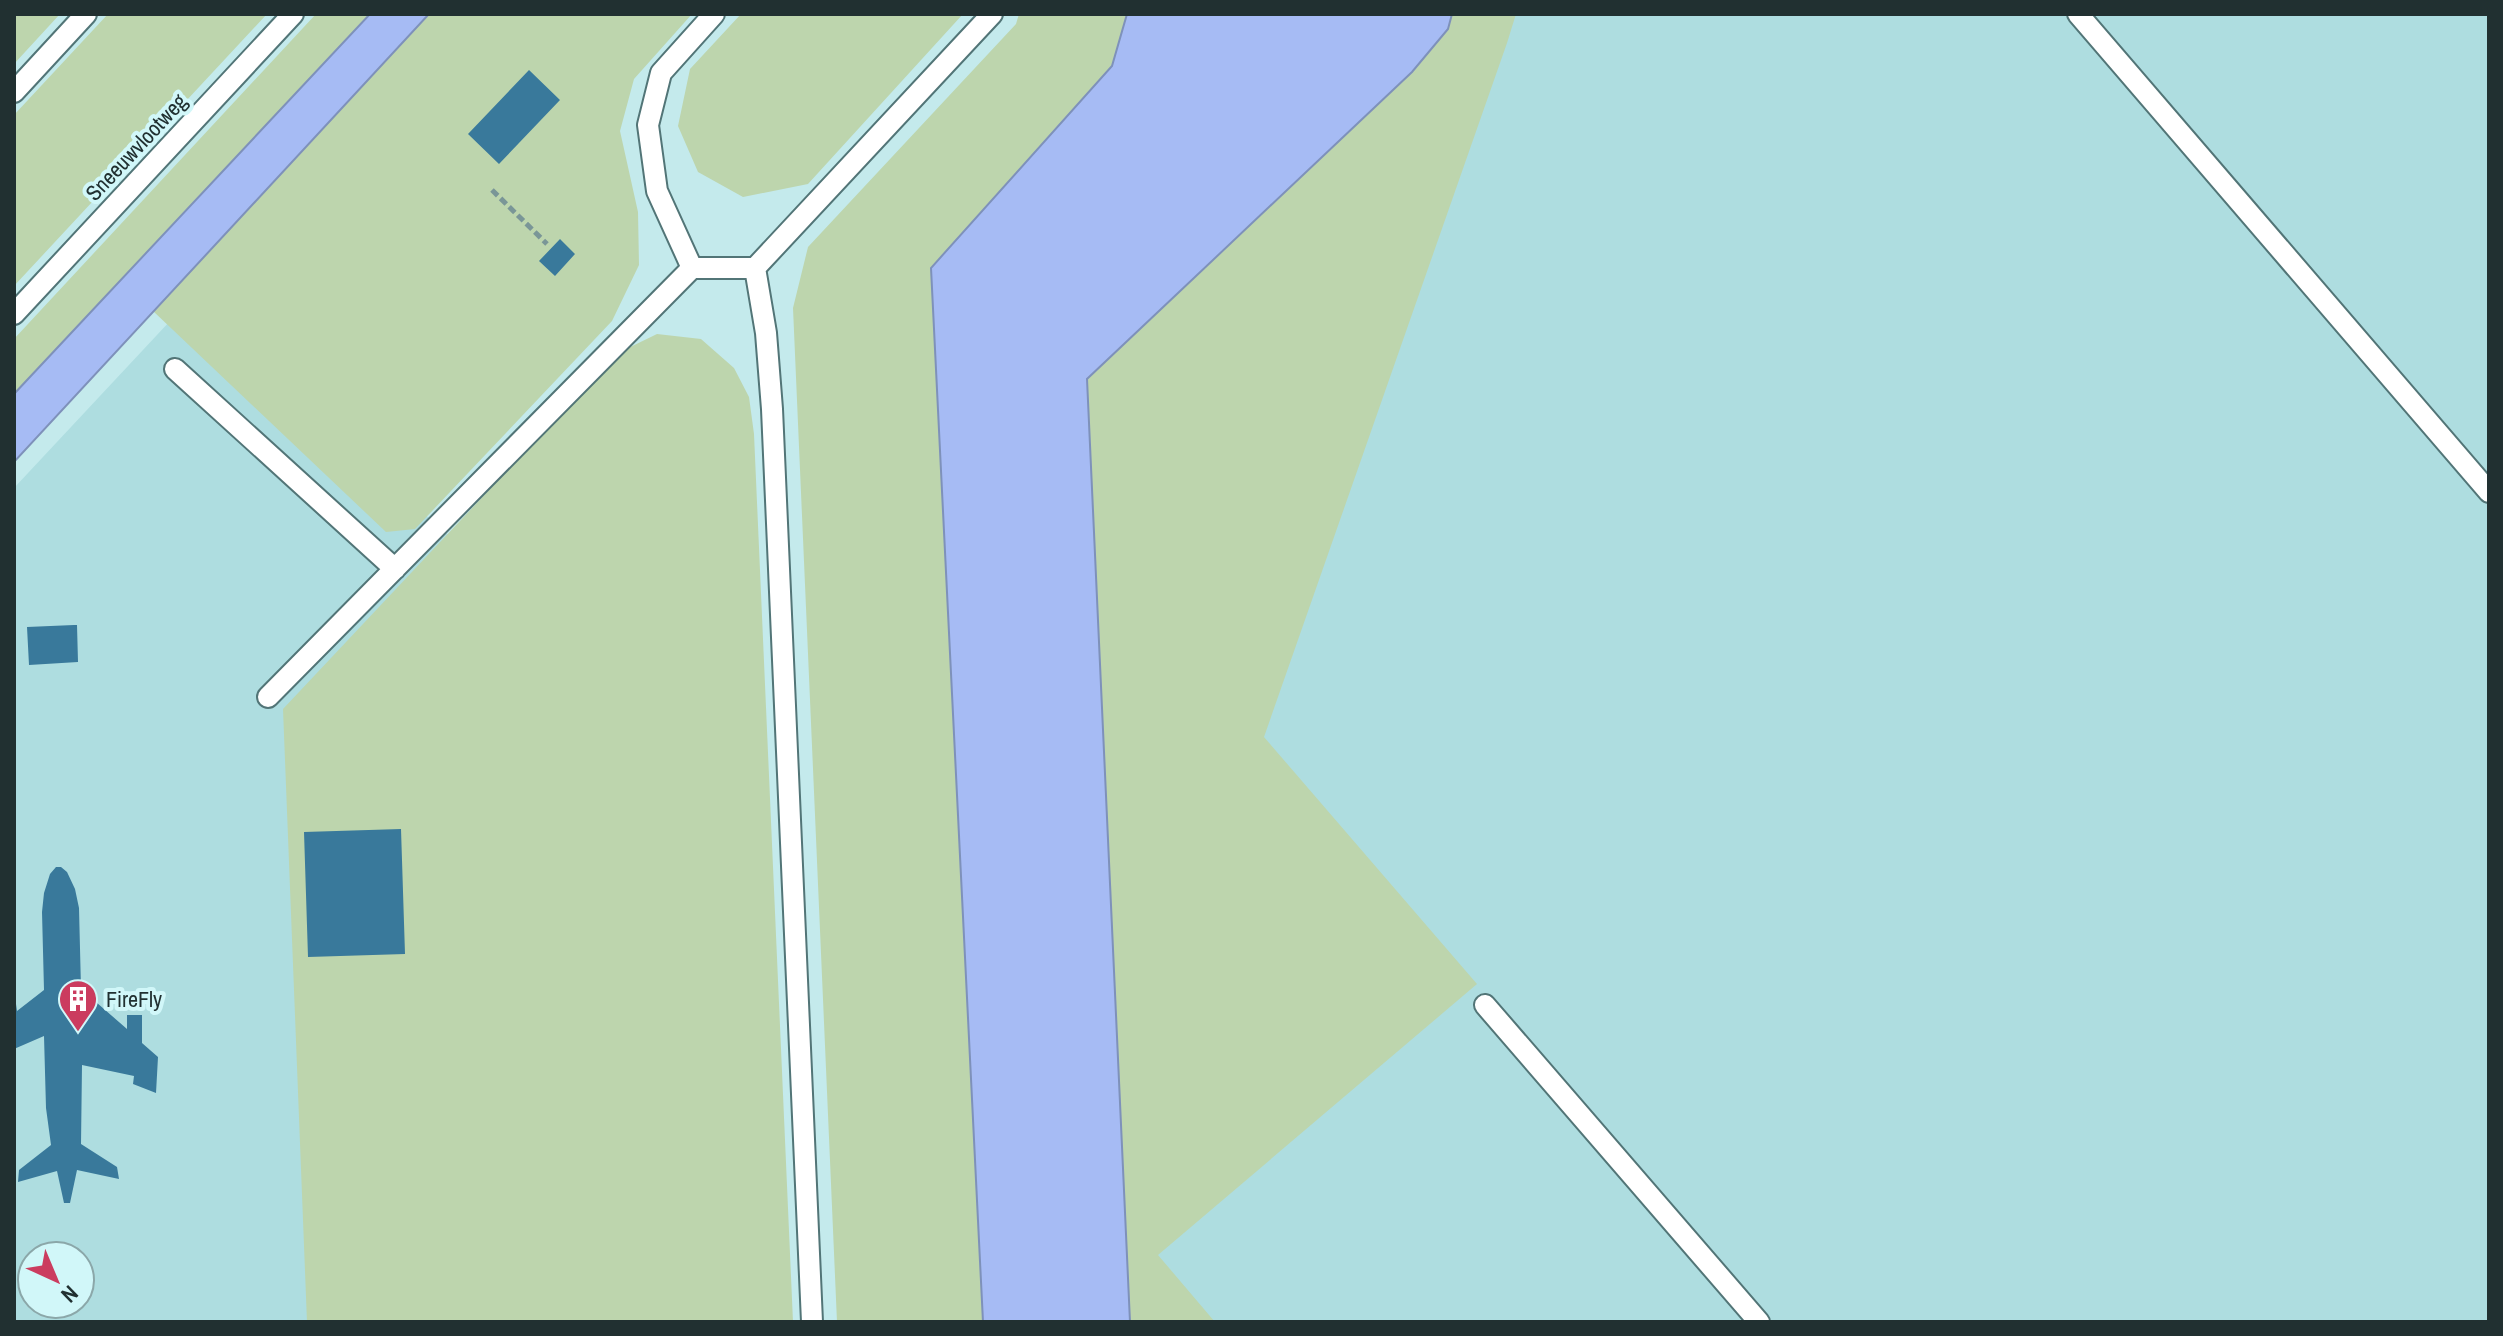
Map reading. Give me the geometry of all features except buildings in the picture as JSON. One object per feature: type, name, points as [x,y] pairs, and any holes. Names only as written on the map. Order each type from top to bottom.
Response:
[{"type":"lane","points":[[14,92],[86,14]]},
{"type":"lane","name":"Sneeuwvlootweg","points":[[14,314],[293,14]]},
{"type":"lane","points":[[692,268],[657,191],[648,125],[661,73],[714,14]]},
{"type":"lane","points":[[268,697],[692,268],[755,268],[992,14]]},
{"type":"lane","points":[[2078,14],[2489,492]]},
{"type":"lane","points":[[755,268],[766,333],[772,409],[812,1322]]},
{"type":"lane","points":[[175,369],[395,569]]},
{"type":"lane","points":[[1485,1005],[1759,1322]]},
{"type":"path","points":[[492,190],[547,244]]},
{"type":"shaded area","points":[[1452,14],[2489,14],[2489,1322],[1130,1322],[1412,72],[1448,29]]},
{"type":"shaded area","points":[[185,305],[554,627],[721,1322],[14,1322],[14,488]]},
{"type":"green space","points":[[14,14],[60,14],[14,64]]},
{"type":"green space","points":[[108,14],[267,14],[14,286],[14,115]]},
{"type":"green space","points":[[316,14],[370,14],[14,394],[14,339]]},
{"type":"green space","points":[[429,14],[692,14],[634,79],[620,131],[638,212],[639,265],[612,321],[415,529],[386,532],[153,311]]},
{"type":"green space","points":[[741,14],[963,14],[808,184],[743,197],[698,172],[678,126],[690,69]]},
{"type":"green space","points":[[1019,14],[1127,14],[1112,66],[931,268],[983,1322],[837,1322],[793,308],[808,247],[1016,24]]},
{"type":"green space","points":[[1452,14],[1516,14],[1264,737],[1477,984],[1158,1255],[1215,1322],[1130,1322],[1087,379],[1412,72],[1448,29]]},
{"type":"green space","points":[[657,334],[701,339],[734,368],[749,397],[754,434],[793,1322],[307,1322],[283,709],[618,353]]},
{"type":"water","points":[[370,14],[429,14],[14,462],[14,394]]},
{"type":"water","points":[[1127,14],[1452,14],[1448,29],[1412,72],[1087,379],[1130,1322],[983,1322],[931,268],[1112,66]]},
{"type":"place","name":"FireFly","points":[[78,1033]]}]
